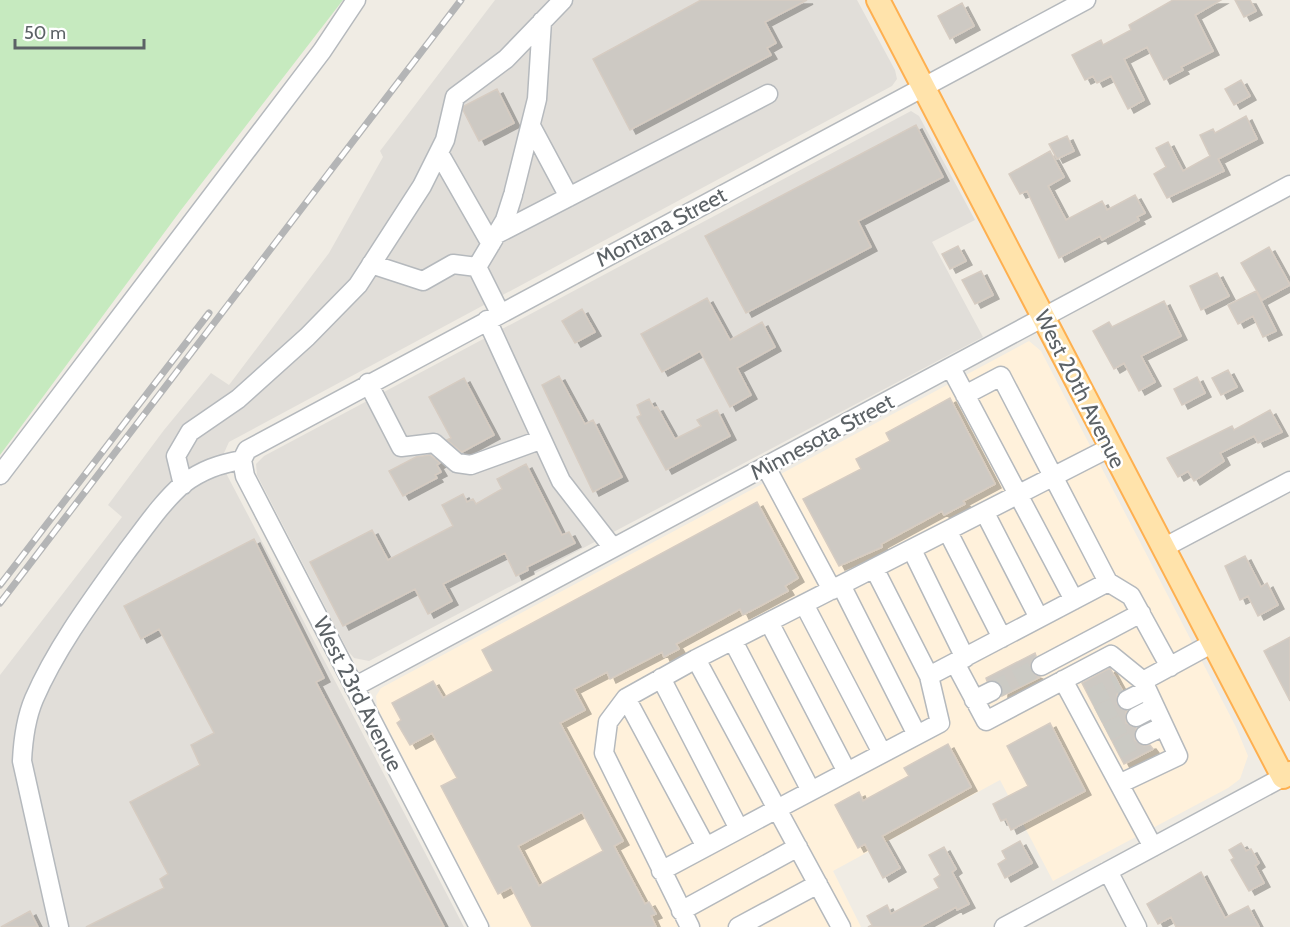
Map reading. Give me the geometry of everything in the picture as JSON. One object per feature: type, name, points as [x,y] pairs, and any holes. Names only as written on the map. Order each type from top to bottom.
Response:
[{"type":"main road","name":"West 20th Avenue","points":[[878,0],[1162,548],[1286,775]]},
{"type":"street","points":[[0,475],[322,51],[356,0]]},
{"type":"street","points":[[183,485],[176,456],[190,432],[238,399],[307,337],[358,285],[422,186],[445,140],[455,97],[506,59],[563,0]]},
{"type":"street","name":"Montana Street","points":[[242,460],[251,446],[1086,0]]},
{"type":"street","points":[[477,267],[506,220],[514,193],[537,99],[542,21]]},
{"type":"street","points":[[494,239],[569,196],[768,93]]},
{"type":"street","points":[[531,126],[569,196]]},
{"type":"street","points":[[439,153],[494,239]]},
{"type":"street","name":"Minnesota Street","points":[[354,687],[1290,185]]},
{"type":"street","points":[[371,264],[423,281],[453,264],[477,267]]},
{"type":"street","points":[[477,267],[540,441],[561,481],[613,548]]},
{"type":"street","points":[[951,368],[1074,600]]},
{"type":"street","points":[[965,395],[1001,376],[1108,582],[1131,596],[1170,667]]},
{"type":"street","points":[[368,383],[401,447],[434,443],[457,464],[471,465],[540,441]]},
{"type":"street","points":[[798,847],[686,919],[604,753],[608,722],[627,698],[661,678],[1111,447]]},
{"type":"street","points":[[59,927],[22,761],[23,737],[31,709],[52,663],[99,591],[148,523],[183,485],[213,465],[242,460]]},
{"type":"street","name":"West 23rd Avenue","points":[[242,460],[245,476],[479,927]]},
{"type":"street","points":[[766,467],[917,735]]},
{"type":"street","points":[[1162,548],[1290,481]]},
{"type":"street","points":[[985,513],[1039,618]]},
{"type":"street","points":[[948,532],[1002,638]]},
{"type":"street","points":[[912,550],[960,660],[974,700],[986,721],[1111,655],[1142,682],[1178,756],[1119,784]]},
{"type":"street","points":[[661,871],[940,723],[929,676],[874,568]]},
{"type":"street","points":[[929,676],[1108,582]]},
{"type":"street","points":[[804,604],[882,753]]},
{"type":"street","points":[[1041,666],[1141,613]]},
{"type":"street","points":[[769,622],[848,772]]},
{"type":"street","points":[[733,640],[811,791]]},
{"type":"street","points":[[1127,700],[1142,682],[1213,644]]},
{"type":"street","points":[[696,659],[818,885],[834,925]]},
{"type":"street","points":[[661,678],[739,829]]},
{"type":"street","points":[[1063,680],[1083,702],[1092,718],[1111,754],[1119,784],[1153,847]]},
{"type":"street","points":[[1119,684],[1142,682]]},
{"type":"street","points":[[974,700],[992,691]]},
{"type":"street","points":[[627,698],[706,847]]},
{"type":"street","points":[[1136,717],[1155,707]]},
{"type":"street","points":[[1145,735],[1164,726]]},
{"type":"street","points":[[1004,927],[1286,775]]},
{"type":"street","points":[[1108,871],[1137,927]]},
{"type":"street","points":[[738,927],[818,885]]},
{"type":"shaded area","points":[[495,0],[857,0],[895,70],[897,79],[892,86],[229,442],[224,453],[227,475],[464,927],[0,927],[0,675],[122,517],[108,505],[164,430],[211,373],[229,385],[329,253],[383,157],[380,151]]},
{"type":"shaded area","points":[[911,111],[919,116],[975,220],[932,242],[983,337],[369,661],[354,658],[348,651],[257,475],[256,464],[264,456]]},
{"type":"shaded area","points":[[1029,341],[1041,351],[1236,727],[1248,756],[1240,779],[1228,788],[1053,881],[1000,780],[833,871],[861,927],[491,927],[377,707],[376,696],[381,688]]},
{"type":"green space","points":[[0,0],[343,0],[181,210],[0,455]]},
{"type":"building","points":[[701,0],[807,0],[765,22],[776,43],[767,48],[771,55],[630,130],[593,59]]},
{"type":"building","points":[[1173,0],[1221,0],[1195,15],[1213,51],[1181,67],[1183,70],[1164,80],[1147,47],[1124,59],[1144,100],[1128,109],[1111,76],[1097,83],[1093,76],[1085,80],[1072,55],[1101,40],[1103,45],[1131,30],[1129,25]]},
{"type":"building","points":[[1235,0],[1250,0],[1256,11],[1244,17]]},
{"type":"building","points":[[962,3],[974,26],[950,39],[938,16]]},
{"type":"building","points":[[1241,80],[1250,96],[1234,105],[1225,89]]},
{"type":"building","points":[[497,89],[514,123],[479,141],[463,110],[464,106]]},
{"type":"building","points":[[1246,116],[1257,139],[1218,159],[1224,171],[1167,198],[1154,174],[1166,167],[1156,148],[1168,142],[1183,171],[1210,156],[1200,135],[1213,129],[1215,133]]},
{"type":"building","points":[[916,125],[943,177],[858,221],[871,247],[746,313],[705,236]]},
{"type":"building","points":[[1067,136],[1074,151],[1057,159],[1049,144]]},
{"type":"building","points":[[1050,151],[1064,177],[1048,186],[1066,220],[1102,201],[1107,210],[1135,195],[1145,213],[1137,217],[1139,220],[1102,240],[1100,236],[1059,258],[1027,191],[1020,194],[1009,174]]},
{"type":"building","points":[[958,246],[966,261],[950,269],[942,254]]},
{"type":"building","points":[[1269,247],[1290,285],[1262,300],[1241,263]]},
{"type":"building","points":[[981,271],[993,295],[975,304],[962,280]]},
{"type":"building","points":[[1217,273],[1229,296],[1201,310],[1190,286]]},
{"type":"building","points":[[1256,291],[1276,331],[1263,337],[1253,316],[1238,324],[1228,305]]},
{"type":"building","points":[[707,298],[730,340],[762,322],[775,347],[737,368],[751,395],[730,407],[700,351],[662,372],[641,334]]},
{"type":"building","points":[[1164,301],[1181,336],[1141,356],[1155,382],[1139,391],[1124,363],[1114,369],[1093,331],[1109,322],[1112,327]]},
{"type":"building","points":[[582,309],[595,332],[575,343],[562,321]]},
{"type":"building","points":[[1228,370],[1237,387],[1221,395],[1212,378]]},
{"type":"building","points":[[559,376],[585,424],[593,420],[622,477],[593,492],[542,385]]},
{"type":"building","points":[[1197,377],[1205,393],[1182,405],[1174,389]]},
{"type":"building","points":[[464,378],[494,435],[462,452],[447,440],[451,438],[429,397]]},
{"type":"building","points":[[950,398],[995,484],[963,501],[965,504],[944,515],[942,511],[881,544],[882,547],[839,566],[803,499],[861,469],[856,459],[890,441],[886,433]]},
{"type":"building","points":[[649,399],[654,408],[657,407],[675,439],[701,426],[697,420],[717,410],[730,436],[666,470],[637,417],[641,415],[637,405]]},
{"type":"building","points":[[1270,410],[1282,432],[1258,443],[1254,436],[1220,453],[1224,461],[1194,481],[1188,471],[1178,477],[1167,458],[1232,426],[1234,430]]},
{"type":"building","points":[[430,455],[440,463],[437,465],[441,472],[435,475],[437,478],[403,496],[389,471],[416,457]]},
{"type":"building","points":[[526,464],[562,535],[569,532],[575,543],[527,567],[528,570],[516,576],[505,553],[443,584],[452,601],[428,614],[415,589],[343,626],[310,562],[372,530],[388,560],[453,526],[442,505],[463,494],[467,502],[473,499],[476,504],[502,489],[497,479]]},
{"type":"building","points":[[757,502],[798,578],[785,586],[788,591],[743,615],[740,609],[676,644],[679,649],[664,657],[662,652],[610,679],[607,672],[574,689],[585,710],[560,723],[623,841],[614,846],[645,904],[649,902],[656,914],[651,916],[656,927],[532,927],[511,887],[498,894],[441,786],[457,778],[432,733],[410,745],[397,723],[401,720],[392,703],[433,681],[443,698],[493,671],[482,650]],"holes":[[[582,812],[603,851],[539,886],[518,846]]]},
{"type":"building","points":[[254,539],[324,678],[316,682],[444,927],[86,927],[164,888],[160,879],[168,874],[130,802],[200,765],[191,745],[214,733],[159,629],[141,639],[124,606]]},
{"type":"building","points":[[1245,556],[1261,587],[1267,583],[1278,605],[1258,616],[1248,596],[1240,600],[1225,566]]},
{"type":"building","points":[[1290,637],[1290,701],[1264,651]]},
{"type":"building","points":[[1035,653],[1036,656],[1030,666],[1031,672],[1040,677],[1002,696],[1002,687],[999,682],[987,681],[986,678]]},
{"type":"building","points":[[1110,668],[1122,690],[1117,694],[1117,704],[1126,711],[1126,723],[1136,728],[1135,740],[1144,746],[1150,745],[1153,749],[1124,764],[1082,683]]},
{"type":"building","points":[[1050,723],[1085,791],[1011,830],[1006,819],[1001,821],[993,804],[1028,786],[1007,746]]},
{"type":"building","points":[[948,744],[971,787],[882,836],[900,868],[883,878],[865,844],[858,848],[835,805],[859,792],[863,801],[909,776],[904,768]]},
{"type":"building","points":[[1020,841],[1032,863],[1005,878],[998,864],[1006,859],[1002,851]]},
{"type":"building","points":[[1241,843],[1246,851],[1251,849],[1259,863],[1255,866],[1264,883],[1249,891],[1231,860],[1234,858],[1229,850]]},
{"type":"building","points":[[944,847],[956,869],[952,872],[969,904],[957,910],[956,907],[920,927],[868,927],[872,925],[867,916],[887,905],[891,914],[939,888],[934,879],[940,875],[929,855]]},
{"type":"building","points":[[1201,872],[1225,918],[1248,906],[1259,927],[1176,927],[1171,917],[1158,924],[1147,904]]},
{"type":"building","points":[[30,911],[38,927],[1,927]]},
{"type":"tunnel","points":[[992,691],[1041,666]]},
{"type":"tunnel","points":[[1090,698],[1119,684]]},
{"type":"tunnel","points":[[1098,715],[1127,700]]},
{"type":"tunnel","points":[[1107,732],[1136,717]]},
{"type":"tunnel","points":[[1117,750],[1145,735]]},
{"type":"railway","points":[[0,603],[461,0]]},
{"type":"railway","points":[[0,585],[209,313]]}]
